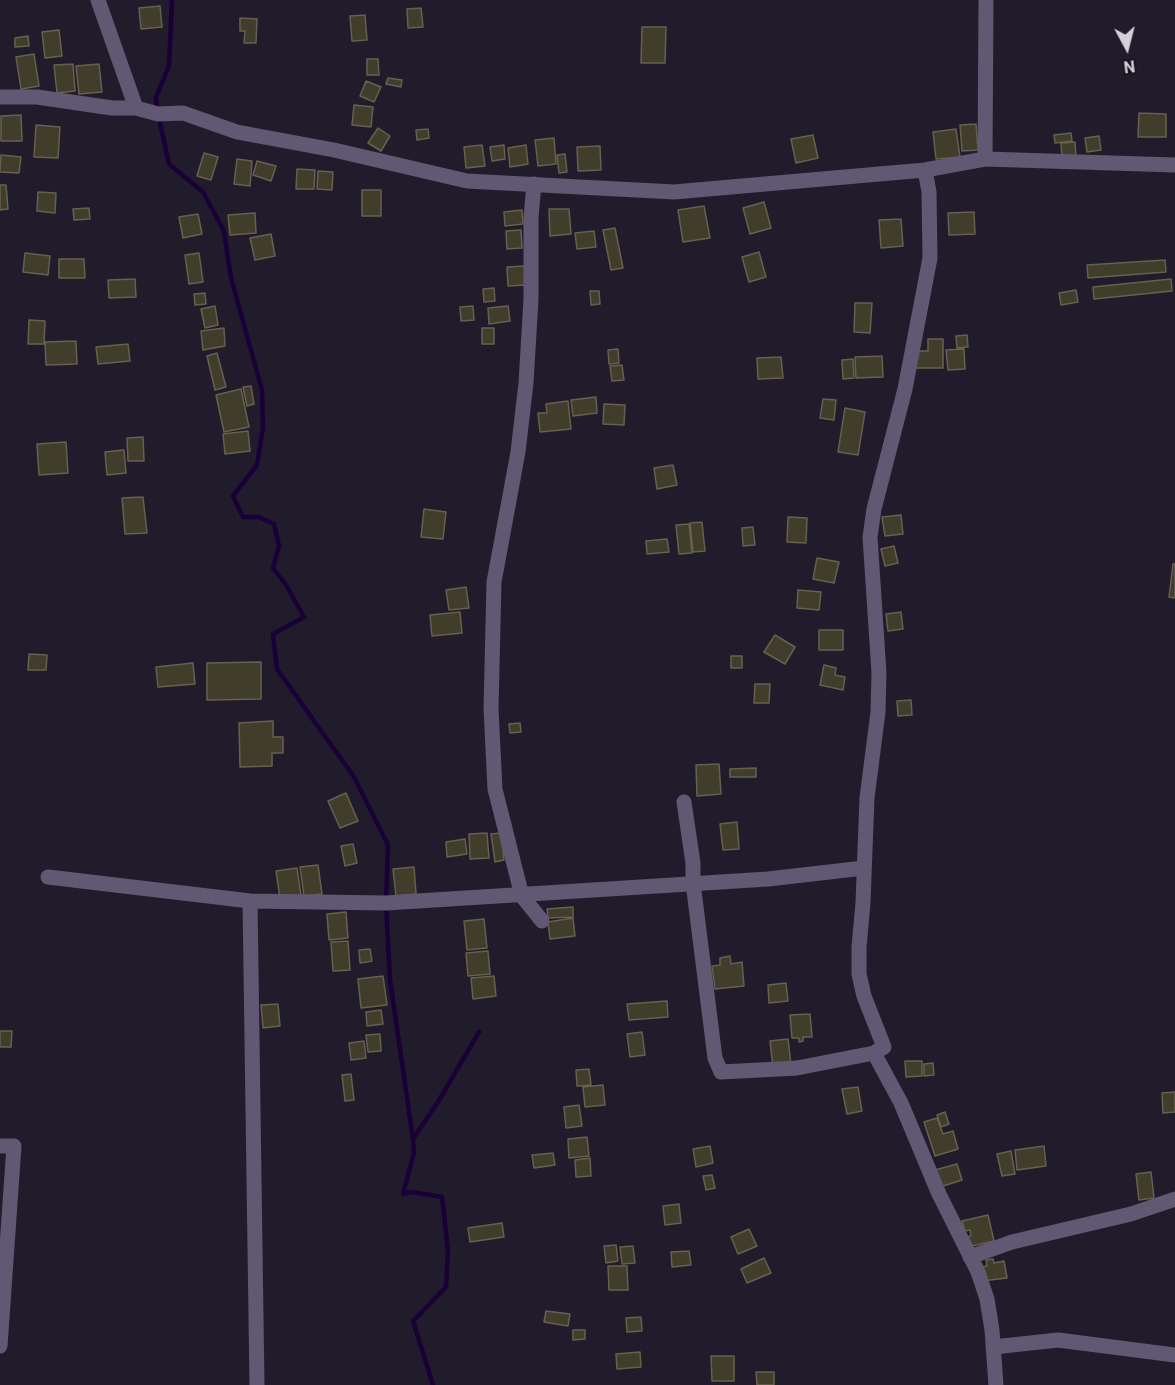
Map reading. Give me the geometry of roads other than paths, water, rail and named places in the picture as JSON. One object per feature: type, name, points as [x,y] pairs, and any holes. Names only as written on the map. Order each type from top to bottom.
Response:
[{"type":"street","points":[[98,0],[136,108]]},
{"type":"street","points":[[985,159],[986,0]]},
{"type":"street","points":[[0,97],[37,97],[112,108],[136,108],[158,114],[183,113],[237,132],[334,150],[467,181],[674,192],[925,170],[985,159],[1175,165]]},
{"type":"street","points":[[684,802],[715,1058],[721,1072],[797,1068],[874,1053],[884,1047],[864,996],[859,974],[867,798],[874,752],[879,682],[870,537],[874,509],[905,389],[930,258],[929,192],[925,170]]},
{"type":"street","points":[[534,184],[531,217],[531,299],[525,383],[518,452],[494,582],[491,709],[495,789],[522,896],[542,921]]},
{"type":"street","points":[[48,877],[250,901],[386,903],[768,879],[864,868]]},
{"type":"street","points":[[250,901],[257,1385]]},
{"type":"street","points":[[874,1053],[901,1102],[939,1194],[978,1272],[987,1299],[996,1385]]},
{"type":"street","points":[[0,1146],[14,1146],[0,1346]]},
{"type":"street","points":[[970,1257],[1012,1242],[1131,1214],[1175,1199]]},
{"type":"street","points":[[993,1347],[1058,1340],[1175,1355]]},
{"type":"waterway","points":[[157,109],[156,97],[169,66],[172,0]]},
{"type":"waterway","points":[[159,118],[169,164],[203,192],[224,231],[231,278],[262,390],[263,428],[257,465],[233,496],[243,517],[259,517],[274,524],[279,546],[273,568],[286,585],[304,617],[273,634],[277,669],[354,777],[388,845],[386,903],[390,980],[413,1139]]},
{"type":"waterway","points":[[433,1385],[413,1321],[446,1287],[448,1251],[442,1197],[412,1192],[403,1194],[414,1153],[413,1139],[438,1102],[479,1032]]}]
